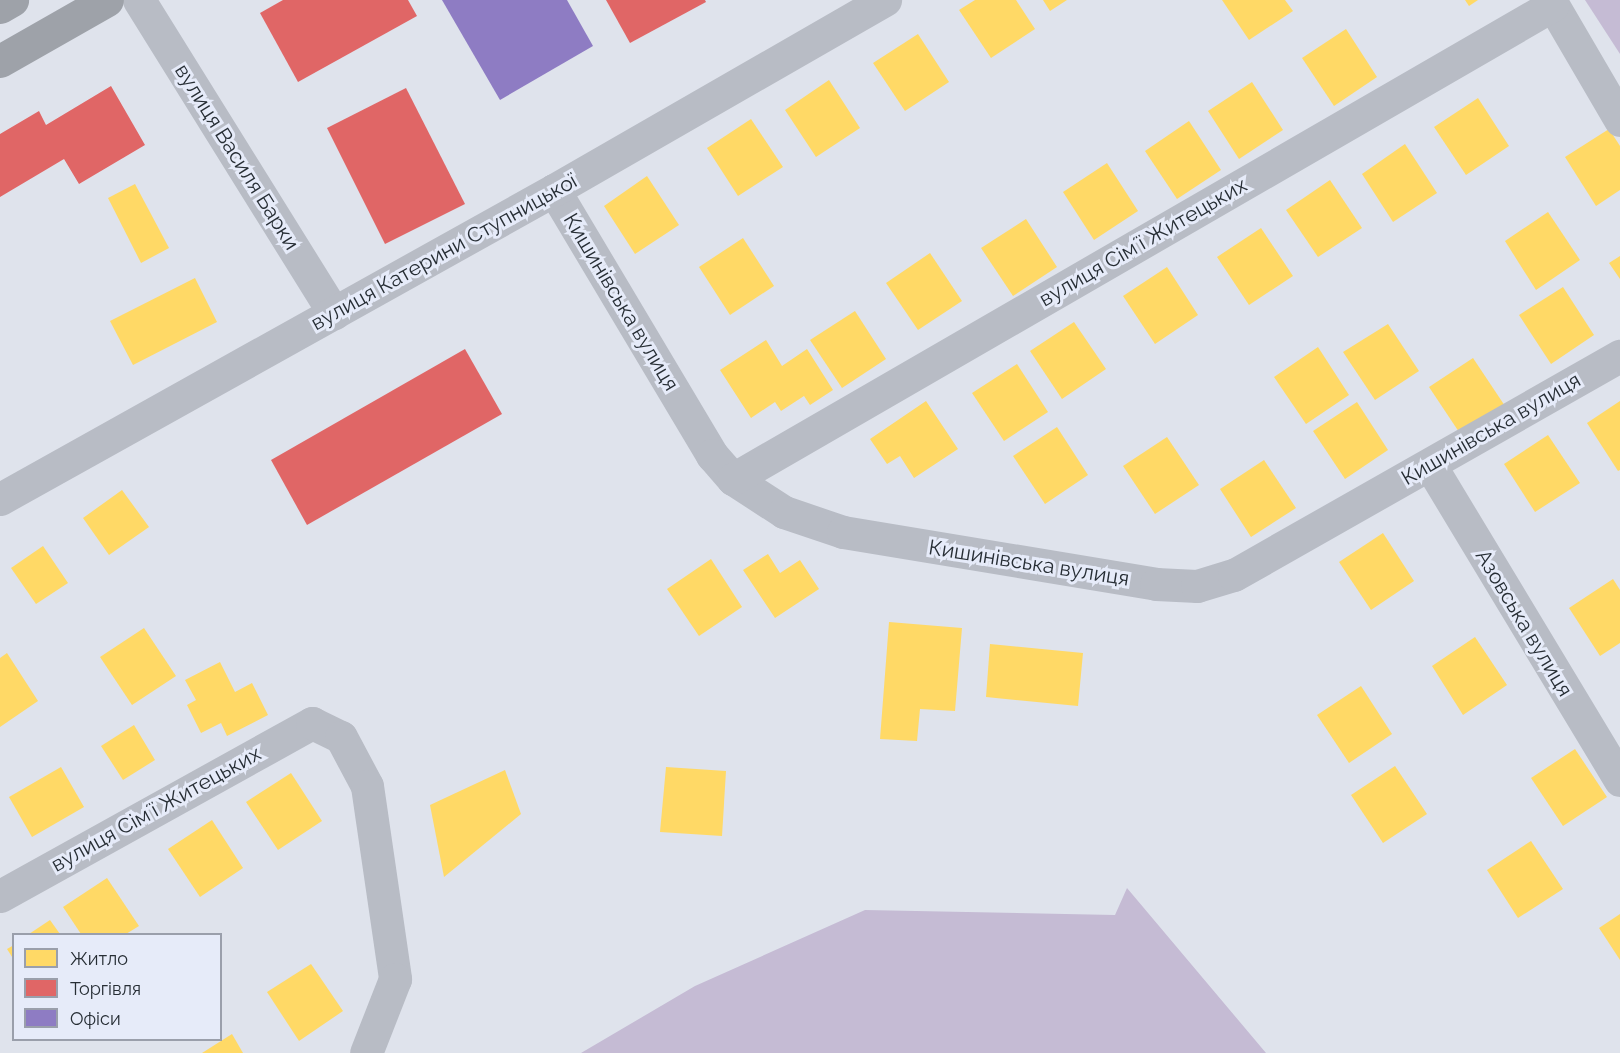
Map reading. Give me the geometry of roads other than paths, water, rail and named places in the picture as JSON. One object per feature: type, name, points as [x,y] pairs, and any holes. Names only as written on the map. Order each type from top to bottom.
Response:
[{"type":"main road","points":[[0,7],[12,0]]},
{"type":"main road","points":[[0,61],[107,0]]},
{"type":"street","name":"вулиця Василя Барки","points":[[140,0],[334,313]]},
{"type":"street","name":"вулиця Катерини Ступницької","points":[[0,499],[554,190],[885,0]]},
{"type":"street","points":[[1551,2],[1620,120]]},
{"type":"street","name":"вулиця Сімʼї Житецьких","points":[[733,479],[1551,2]]},
{"type":"street","name":"Кишинівська вулиця","points":[[554,190],[712,456],[733,479],[784,512],[843,532],[1156,584],[1197,586],[1234,575],[1620,356]]},
{"type":"street","name":"Азовська вулиця","points":[[1430,465],[1620,780]]},
{"type":"street","name":"вулиця Сімʼї Житецьких","points":[[0,896],[312,723],[341,737],[367,786],[395,979],[366,1053]]}]
